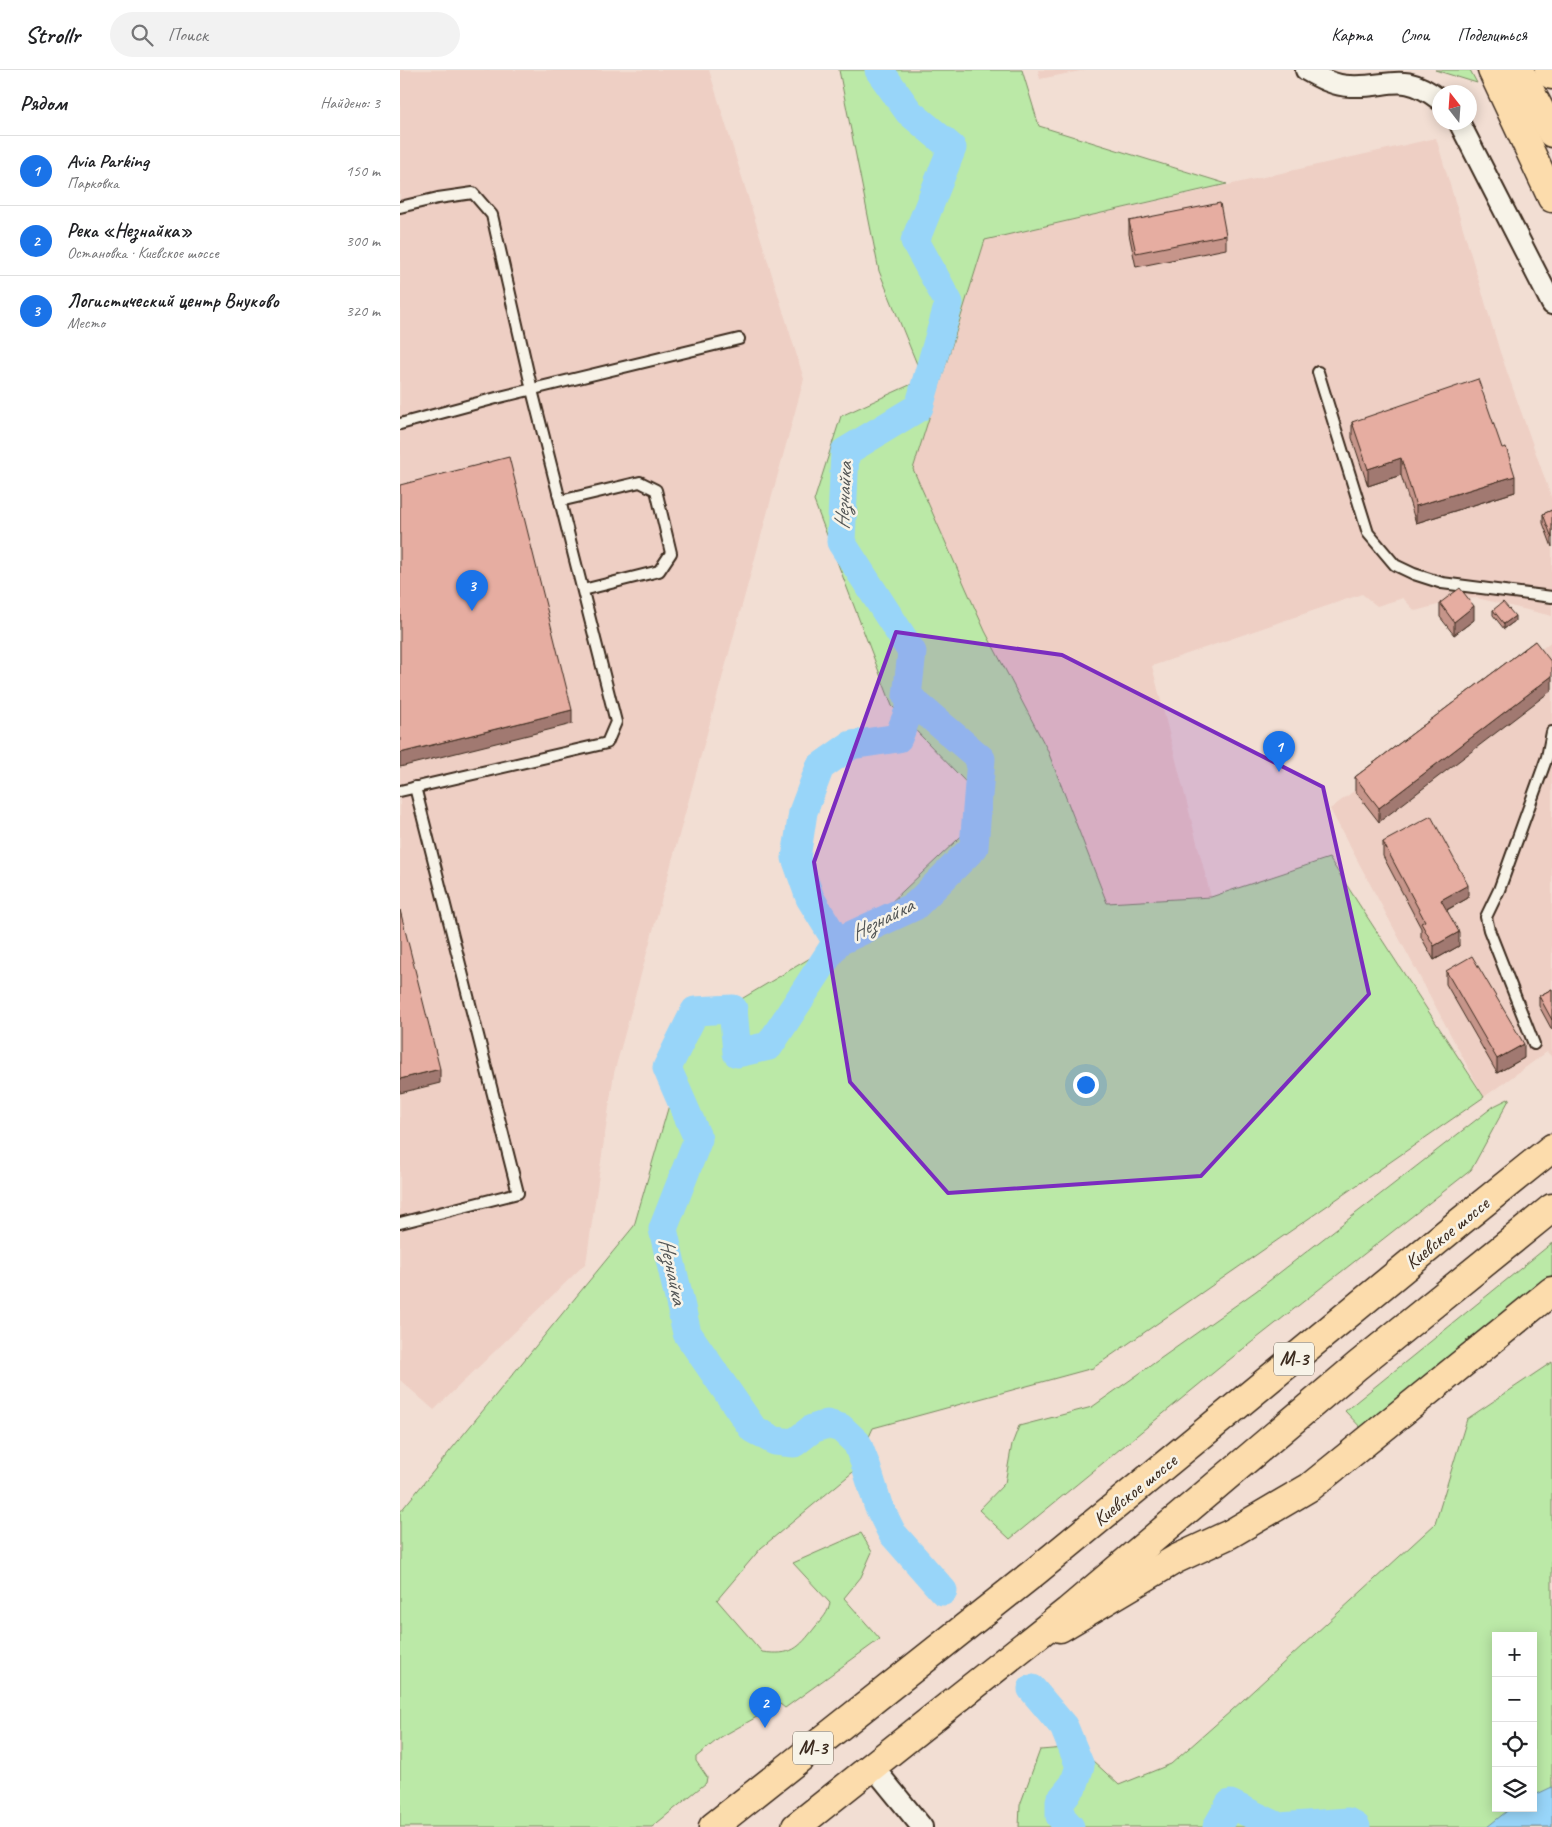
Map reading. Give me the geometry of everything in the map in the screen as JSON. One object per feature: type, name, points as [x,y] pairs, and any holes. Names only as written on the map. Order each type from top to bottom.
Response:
[{"type":"main road","points":[[1492,70],[1552,198]]},
{"type":"main road","points":[[1519,70],[1552,133]]},
{"type":"main road","points":[[1549,70],[1552,75]]},
{"type":"main road","name":"Киевское шоссе","points":[[713,1827],[1036,1571],[1552,1148]]},
{"type":"main road","name":"М-3","points":[[796,1827],[990,1673],[1072,1615],[1357,1366],[1552,1208]]},
{"type":"main road","points":[[1072,1615],[1176,1559],[1230,1534],[1310,1487],[1552,1292]]},
{"type":"street","points":[[1306,70],[1320,78],[1344,86],[1409,82],[1424,88],[1432,94]]},
{"type":"street","points":[[1463,130],[1552,304]]},
{"type":"street","points":[[873,1767],[922,1827]]},
{"type":"lane","points":[[400,207],[438,198],[473,193],[492,215],[532,390],[616,722],[607,743],[400,791]]},
{"type":"lane","points":[[400,424],[739,339]]},
{"type":"lane","points":[[1318,372],[1368,533],[1395,565],[1414,574],[1442,583],[1552,597]]},
{"type":"lane","points":[[560,501],[640,482],[656,490],[671,553],[658,571],[583,590]]},
{"type":"lane","points":[[1534,1044],[1489,930],[1486,917],[1499,890],[1547,757],[1552,732]]},
{"type":"lane","points":[[400,1224],[518,1193],[415,787]]},
{"type":"highlighted area","points":[[896,632],[1062,655],[1323,787],[1369,994],[1201,1176],[948,1193],[850,1082],[814,862]]},
{"type":"shaded area","points":[[400,70],[709,70],[804,379],[614,1073],[586,1263],[434,1410],[400,1380]]},
{"type":"shaded area","points":[[1038,70],[1085,70],[1040,79]]},
{"type":"shaded area","points":[[1436,138],[1500,352],[1552,499],[1552,616],[1477,598],[1457,600],[1415,611],[1403,598],[1377,606],[1362,594],[1152,666],[1211,897],[1107,904],[1047,749],[985,631],[913,469],[985,240]]},
{"type":"shaded area","points":[[1552,641],[1552,1057],[1547,1052],[1484,1097],[1330,809]]},
{"type":"green space","points":[[839,70],[1022,70],[1039,126],[1227,184],[985,240],[913,469],[985,631],[1047,749],[1107,903],[1211,897],[1329,858],[1484,1097],[1093,1368],[873,1428],[853,1472],[761,1548],[717,1600],[762,1652],[788,1652],[799,1645],[823,1618],[830,1603],[793,1563],[861,1533],[872,1552],[861,1577],[844,1598],[880,1639],[785,1708],[780,1704],[721,1737],[696,1757],[696,1761],[707,1777],[706,1783],[652,1827],[400,1827],[400,1512],[634,1226],[691,1029],[869,923],[991,808],[892,706],[814,501],[841,416],[923,379],[879,271]]},
{"type":"green space","points":[[1435,70],[1470,70],[1477,83]]},
{"type":"green space","points":[[1510,1098],[1471,1170],[1224,1364],[1010,1539],[979,1510],[1005,1483],[1012,1444],[1019,1426],[1092,1407],[1256,1291],[1494,1106]]},
{"type":"green space","points":[[1552,1243],[1552,1275],[1363,1430],[1345,1411]]},
{"type":"green space","points":[[1552,1362],[1552,1827],[1019,1827],[1020,1805],[1040,1750],[1078,1747],[1119,1785],[1171,1764],[1435,1524],[1467,1419]]},
{"type":"water","points":[[1552,1787],[1552,1827],[1487,1827],[1506,1812],[1537,1812],[1537,1794]]},
{"type":"building","points":[[1220,203],[1226,235],[1136,253],[1129,221]]},
{"type":"building","points":[[1478,379],[1502,448],[1506,447],[1515,476],[1416,506],[1401,458],[1368,469],[1352,422]]},
{"type":"building","points":[[509,457],[572,710],[400,753],[400,485]]},
{"type":"building","points":[[1552,510],[1552,538],[1543,514]]},
{"type":"building","points":[[1460,588],[1474,606],[1454,622],[1440,603]]},
{"type":"building","points":[[1503,602],[1515,616],[1504,624],[1493,610]]},
{"type":"building","points":[[1535,641],[1552,663],[1552,676],[1379,808],[1355,777]]},
{"type":"building","points":[[1431,816],[1468,885],[1441,900],[1459,932],[1434,946],[1421,923],[1425,921],[1383,842]]},
{"type":"building","points":[[400,910],[440,1069],[400,1079]]},
{"type":"building","points":[[1472,956],[1524,1044],[1497,1059],[1446,971]]},
{"type":"building","points":[[1552,989],[1552,1020],[1539,996]]},
{"type":"waterway","name":"Незнайка","points":[[879,70],[909,112],[952,148],[915,241],[949,303],[919,407],[845,452],[841,542],[912,652],[907,696],[981,759],[974,847],[915,906],[837,942],[769,1046],[737,1053],[733,1009],[695,1011],[667,1068],[698,1139],[663,1229],[687,1333],[753,1429],[775,1441],[794,1443],[812,1429],[827,1424],[841,1428],[857,1443],[878,1505],[892,1533],[943,1591]]},
{"type":"waterway","points":[[837,942],[810,898],[796,858],[803,812],[820,767],[851,745],[898,738],[913,701]]},
{"type":"waterway","name":"Незнайка","points":[[1032,1689],[1064,1727],[1080,1766],[1074,1784],[1060,1801],[1060,1816],[1070,1827]]},
{"type":"waterway","name":"Незнайка","points":[[1217,1827],[1230,1804],[1279,1827],[1348,1822],[1356,1827]]},
{"type":"place","name":"Логистический центр Внуково","points":[[472,611]]},
{"type":"place","name":"Avia Parking","points":[[1279,772]]},
{"type":"place","name":"Река «Незнайка»","points":[[765,1728]]}]
